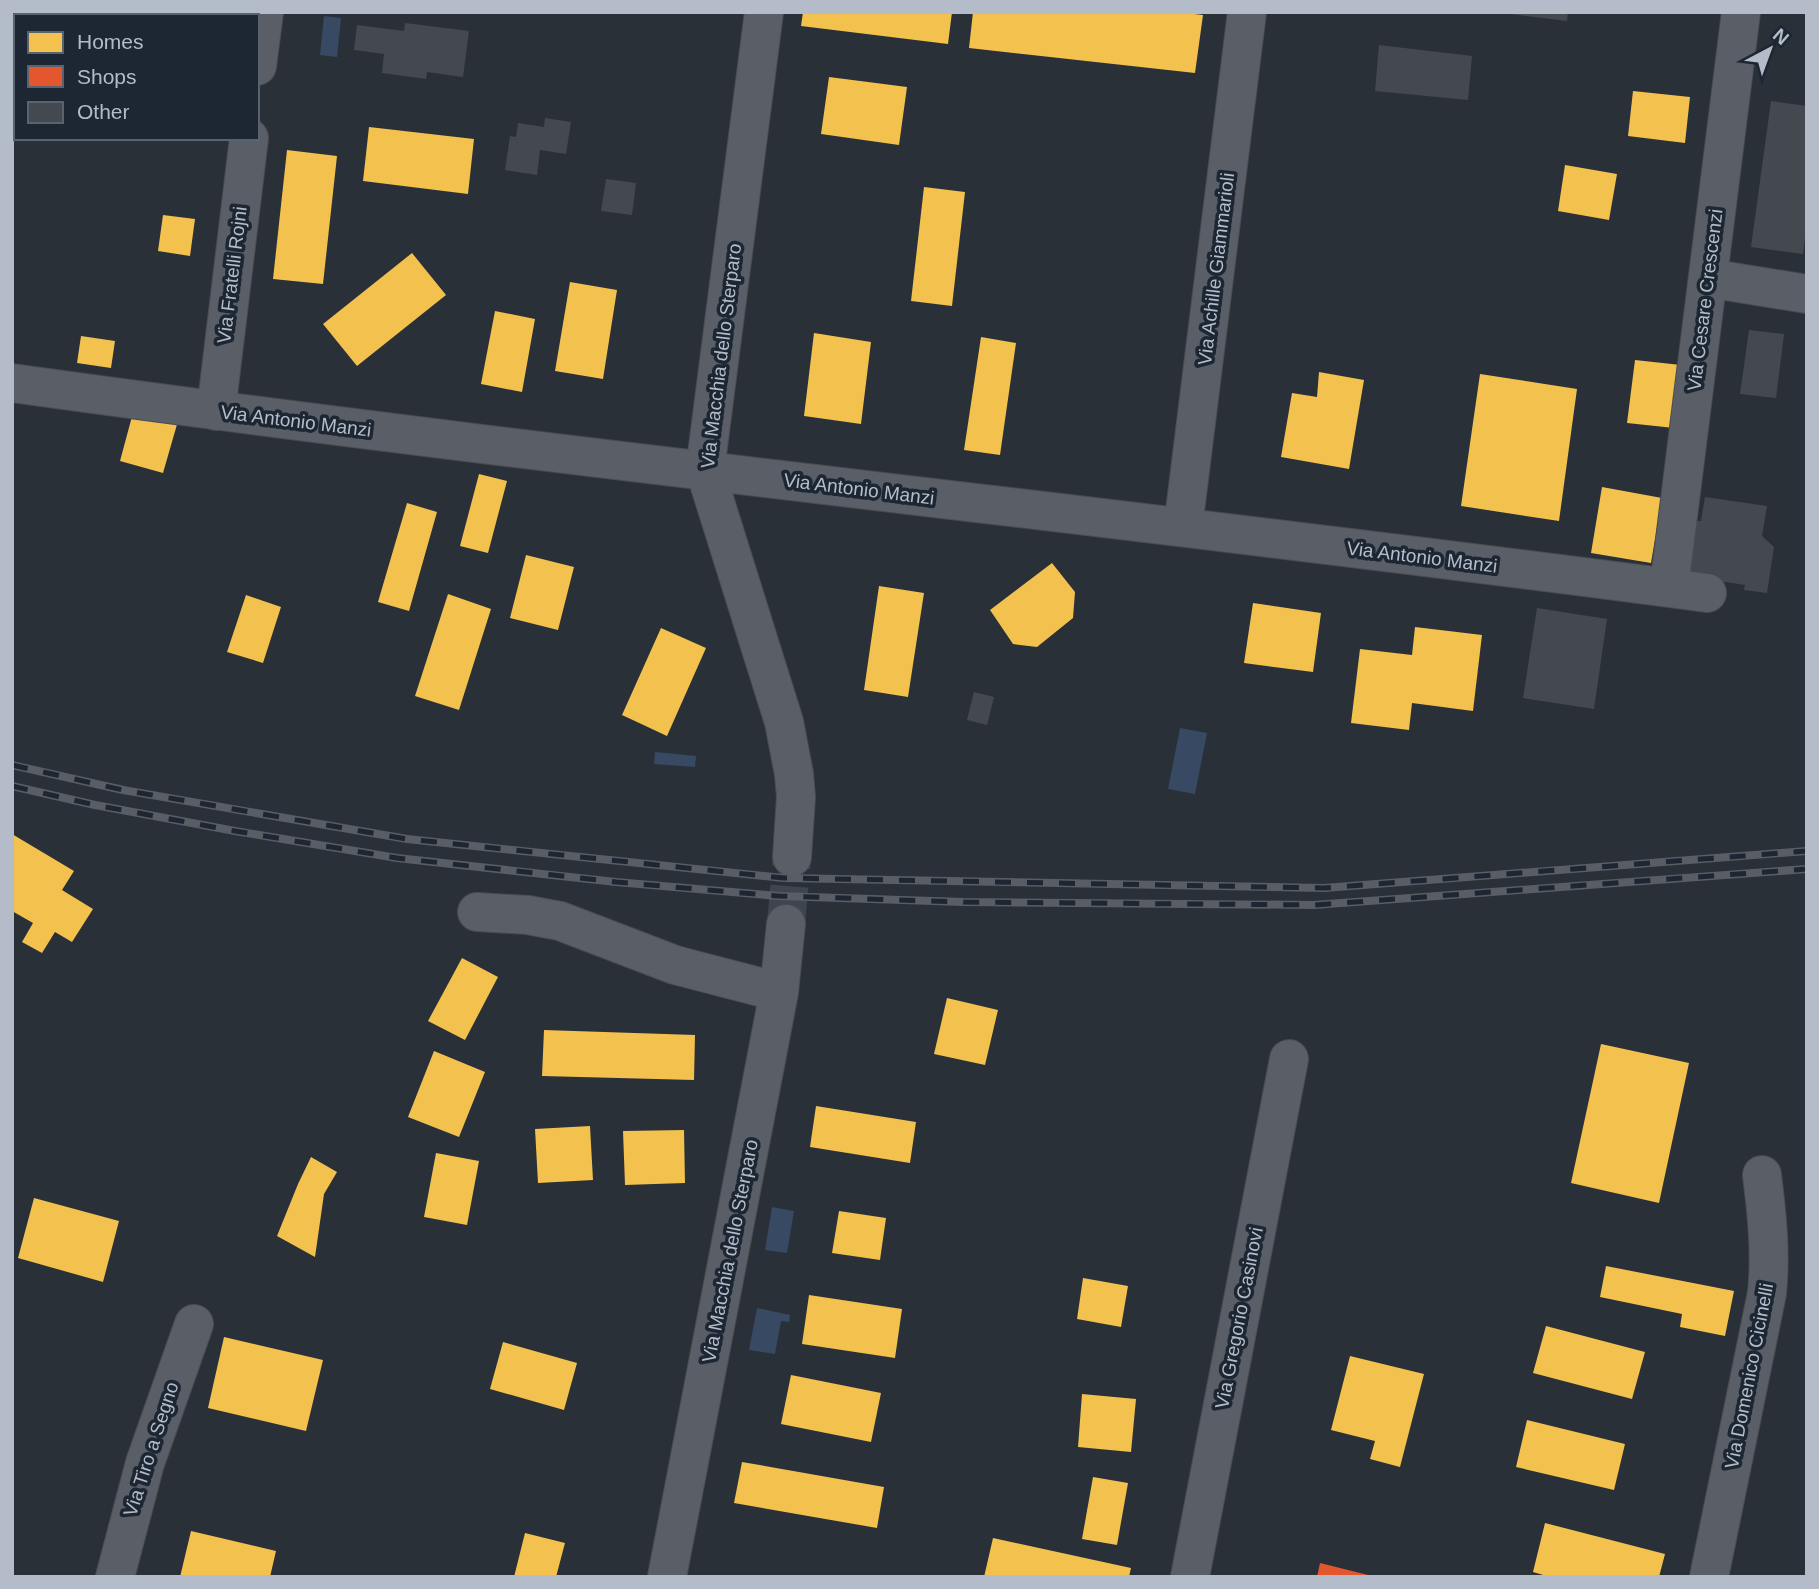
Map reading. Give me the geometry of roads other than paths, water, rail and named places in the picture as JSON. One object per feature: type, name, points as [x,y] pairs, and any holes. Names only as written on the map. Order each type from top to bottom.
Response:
[{"type":"street","points":[[259,51],[264,12]]},
{"type":"street","name":"Via Macchia dello Sterparo","points":[[764,12],[705,470],[787,736],[796,797],[792,857]]},
{"type":"street","name":"Via Achille Giammarioli","points":[[1183,527],[1248,12]]},
{"type":"street","name":"Via Cesare Crescenzi","points":[[1669,588],[1741,12]]},
{"type":"street","name":"Via Fratelli Rojni","points":[[216,411],[249,140]]},
{"type":"street","points":[[1708,278],[1807,294]]},
{"type":"street","name":"Via Antonio Manzi","points":[[12,383],[216,411],[1707,593]]},
{"type":"street","points":[[477,912],[528,915],[560,921],[675,965],[779,992]]},
{"type":"street","name":"Via Macchia dello Sterparo","points":[[667,1577],[779,992],[786,924]]},
{"type":"street","name":"Via Gregorio Casinovi","points":[[1190,1577],[1289,1059]]},
{"type":"street","name":"Via Domenico Cicinelli","points":[[1709,1577],[1767,1293],[1769,1231],[1762,1175]]},
{"type":"street","name":"Via Tiro a Segno","points":[[115,1577],[145,1463],[194,1324]]},
{"type":"water","points":[[324,16],[341,18],[337,57],[320,55]]},
{"type":"water","points":[[1180,728],[1207,733],[1195,794],[1168,789]]},
{"type":"water","points":[[655,752],[696,756],[695,767],[654,764]]},
{"type":"water","points":[[772,1207],[794,1211],[787,1253],[765,1250]]},
{"type":"water","points":[[757,1308],[790,1315],[789,1322],[781,1321],[775,1354],[749,1350]]},
{"type":"tunnel","points":[[786,924],[792,857]]},
{"type":"railway","points":[[12,765],[123,790],[407,839],[784,878],[1324,888],[1807,851]]},
{"type":"railway","points":[[12,786],[95,805],[397,858],[616,882],[778,896],[964,902],[1314,905],[1807,869]]}]
